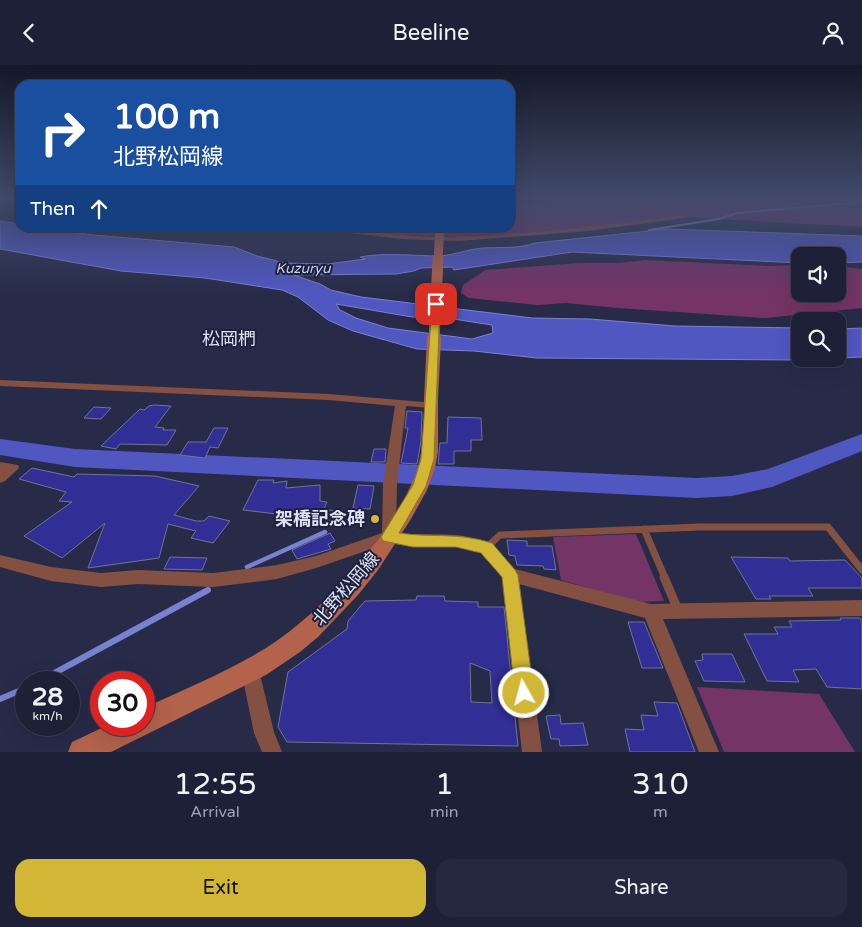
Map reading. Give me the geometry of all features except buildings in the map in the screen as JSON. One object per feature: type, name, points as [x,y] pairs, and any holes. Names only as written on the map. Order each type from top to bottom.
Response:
[{"type":"main road","name":"北野松岡線","points":[[155,717],[250,670],[291,645],[317,624],[357,581],[389,537],[423,477],[430,443],[440,232]]},
{"type":"main road","points":[[82,752],[115,736]]},
{"type":"street","points":[[352,232],[401,237],[459,239],[573,230]]},
{"type":"street","points":[[0,383],[329,397],[402,403],[431,402]]},
{"type":"street","points":[[389,537],[391,469],[402,403]]},
{"type":"street","points":[[0,466],[14,468],[0,477]]},
{"type":"street","points":[[0,561],[51,574],[101,580],[138,577],[213,580],[277,572],[316,562],[389,537],[413,541],[456,541],[486,548],[510,575],[651,612],[862,608]]},
{"type":"street","points":[[510,575],[532,752]]},
{"type":"street","points":[[651,612],[709,752]]},
{"type":"street","points":[[250,670],[264,733],[272,752]]},
{"type":"lane","points":[[486,548],[500,535],[644,529],[828,527],[862,570]]},
{"type":"lane","points":[[644,529],[679,612]]},
{"type":"shaded area","points":[[515,230],[561,230],[487,238],[357,232],[515,232]]},
{"type":"shaded area","points":[[645,260],[769,266],[791,265],[791,302],[846,302],[846,267],[862,269],[862,308],[823,312],[791,312],[791,315],[765,318],[566,303],[537,305],[469,298],[461,293],[463,285],[485,270],[580,263],[618,263]]},
{"type":"shaded area","points":[[636,534],[664,601],[638,602],[561,580],[553,537]]},
{"type":"shaded area","points":[[697,687],[819,694],[855,752],[724,752]]},
{"type":"water","name":"Kuzuryu","points":[[0,230],[15,230],[15,232],[71,232],[234,247],[257,256],[285,263],[328,264],[365,259],[360,257],[390,254],[441,256],[477,249],[516,247],[535,243],[658,230],[862,236],[862,262],[846,263],[846,247],[791,247],[791,263],[572,252],[454,270],[452,267],[421,268],[396,274],[294,275],[331,290],[361,297],[532,318],[590,319],[675,326],[791,328],[791,360],[537,358],[474,351],[417,349],[353,331],[328,320],[298,297],[282,290],[205,278],[121,271],[0,249]],"holes":[[[336,304],[412,317],[440,317],[492,325],[493,333],[472,339],[388,328],[356,318],[340,310]]]},
{"type":"water","points":[[862,328],[862,357],[846,358],[846,329]]},
{"type":"waterway","points":[[0,447],[75,458],[697,488],[732,486],[772,478],[862,442]]},
{"type":"waterway","points":[[247,567],[325,532]]},
{"type":"waterway","points":[[58,671],[208,590]]},
{"type":"waterway","points":[[0,699],[15,693]]},
{"type":"place","name":"架橋記念碑","points":[[375,519]]},
{"type":"district","name":"松岡椚","points":[[229,339]]},
{"type":"route","points":[[436,304],[428,459],[419,486],[389,537],[413,541],[456,541],[486,548],[510,575],[524,693]]}]
